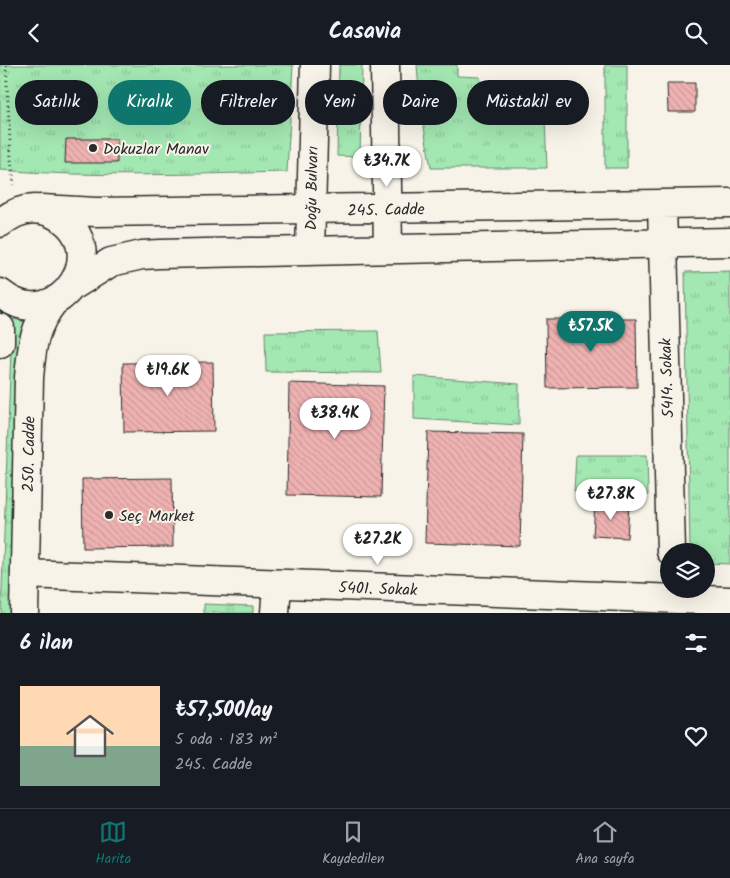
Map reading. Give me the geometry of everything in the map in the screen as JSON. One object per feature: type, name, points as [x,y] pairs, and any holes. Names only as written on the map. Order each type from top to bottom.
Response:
[{"type":"street","name":"Doğu Bulvarı","points":[[310,251],[316,65]]},
{"type":"street","points":[[386,65],[388,249]]},
{"type":"street","name":"245. Cadde","points":[[17,211],[310,210],[730,203]]},
{"type":"street","name":"5414. Sokak","points":[[662,205],[671,543]]},
{"type":"street","points":[[17,211],[58,216],[70,225],[79,239],[82,255],[80,271],[64,293]]},
{"type":"street","points":[[0,293],[16,303],[32,306],[48,304],[110,263],[142,255],[730,242]]},
{"type":"street","name":"250. Cadde","points":[[24,613],[29,378],[32,352],[36,329],[43,315],[64,293]]},
{"type":"street","points":[[0,328],[0,343]]},
{"type":"street","name":"5401. Sokak","points":[[25,574],[277,584],[536,603],[660,595]]},
{"type":"street","points":[[275,613],[277,584]]},
{"type":"street","name":"5401. Sokak","points":[[706,598],[730,601]]},
{"type":"path","points":[[6,65],[11,159],[17,211]]},
{"type":"green space","points":[[0,65],[293,65],[292,80],[201,80],[201,125],[290,125],[287,172],[107,175],[0,170]]},
{"type":"green space","points":[[339,65],[362,65],[362,80],[339,80]]},
{"type":"green space","points":[[417,65],[457,65],[457,76],[480,77],[480,80],[467,80],[467,125],[545,125],[547,168],[431,168],[424,125],[457,125],[457,80],[418,80]]},
{"type":"green space","points":[[605,65],[627,65],[627,168],[605,168]]},
{"type":"green space","points":[[338,125],[361,125],[360,157],[337,156]]},
{"type":"green space","points":[[730,271],[730,564],[715,563],[715,543],[690,543],[685,272]]},
{"type":"green space","points":[[14,319],[25,322],[26,326],[16,379],[10,613],[1,613],[12,322]]},
{"type":"green space","points":[[378,331],[381,373],[266,372],[265,332]]},
{"type":"green space","points":[[414,376],[519,384],[519,425],[414,419]]},
{"type":"green space","points":[[576,455],[647,455],[648,495],[574,491]]},
{"type":"green space","points":[[204,604],[253,606],[253,613],[204,613]]},
{"type":"building","points":[[667,83],[695,83],[695,112],[668,112]]},
{"type":"building","points":[[66,139],[117,139],[117,163],[65,163]]},
{"type":"building","points":[[546,319],[636,319],[637,387],[547,388]]},
{"type":"building","points":[[213,362],[214,431],[124,432],[123,363]]},
{"type":"building","points":[[289,383],[384,386],[381,497],[287,495]]},
{"type":"building","points":[[428,432],[523,434],[520,546],[425,543]]},
{"type":"building","points":[[172,478],[173,547],[83,548],[82,479]]},
{"type":"building","points":[[595,503],[629,505],[627,538],[593,536]]},
{"type":"place","name":"Dokuzlar Manav","points":[[93,148]]},
{"type":"place","name":"Seç Market","points":[[109,515]]}]
